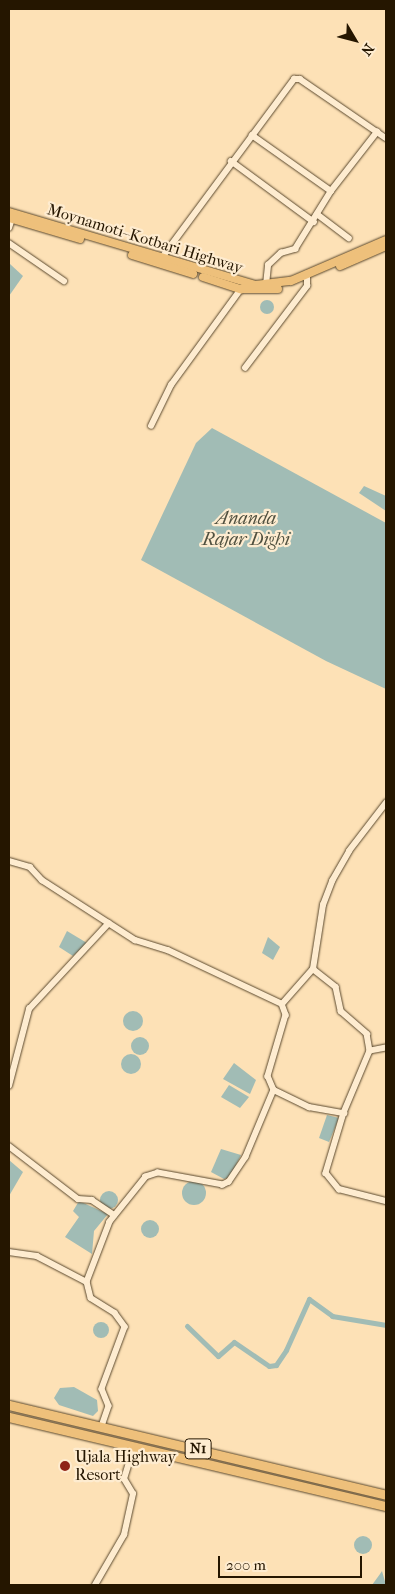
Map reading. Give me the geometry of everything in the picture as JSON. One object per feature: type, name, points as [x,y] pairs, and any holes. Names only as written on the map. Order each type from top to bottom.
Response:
[{"type":"highway","name":"N1","points":[[9,1405],[386,1495]]},
{"type":"highway","name":"N1","points":[[9,1417],[386,1506]]},
{"type":"main road","name":"Moynamoti–Kotbari Highway","points":[[10,217],[160,261],[241,289],[277,290],[386,240]]},
{"type":"main road","name":"Moynamoti–Kotbari Highway","points":[[160,261],[266,285],[307,276],[386,246]]},
{"type":"street","points":[[160,261],[231,161],[297,78],[386,138]]},
{"type":"street","points":[[266,285],[268,265],[280,253],[293,251],[314,222],[331,191],[377,132]]},
{"type":"street","points":[[252,135],[331,191]]},
{"type":"street","points":[[231,161],[314,222]]},
{"type":"street","points":[[317,214],[349,238]]},
{"type":"street","points":[[9,228],[10,217]]},
{"type":"street","points":[[9,243],[64,281]]},
{"type":"street","points":[[245,368],[307,276]]},
{"type":"street","points":[[151,426],[172,385],[241,289]]},
{"type":"street","points":[[282,1004],[313,969],[332,882],[349,851],[386,803]]},
{"type":"street","points":[[9,861],[30,867],[42,880],[135,940],[282,1004],[286,1015],[268,1076],[274,1090],[309,1107],[344,1113]]},
{"type":"street","points":[[9,1086],[29,1010],[109,923]]},
{"type":"street","points":[[313,969],[336,987],[341,1011],[367,1034],[370,1051],[344,1113],[326,1173],[328,1180],[360,1198],[386,1201]]},
{"type":"street","points":[[370,1051],[386,1048]]},
{"type":"street","points":[[102,1426],[109,1406],[102,1389],[125,1327],[115,1312],[91,1298],[87,1282],[114,1215],[146,1177],[158,1173],[223,1185],[229,1182],[246,1157],[274,1090]]},
{"type":"street","points":[[9,1146],[78,1199],[92,1200],[114,1215]]},
{"type":"street","points":[[9,1252],[37,1256],[87,1282]]},
{"type":"street","points":[[95,1585],[124,1535],[132,1494],[124,1479],[134,1446]]},
{"type":"water","points":[[10,264],[23,276],[9,296],[9,266]]},
{"type":"water","points":[[267,300],[272,302],[274,307],[272,312],[267,314],[262,312],[260,307],[262,302]]},
{"type":"water","name":"Ananda Rajar Dighi","points":[[212,428],[386,523],[386,689],[326,661],[141,560],[196,443]]},
{"type":"water","points":[[364,486],[386,496],[386,511],[359,493]]},
{"type":"water","points":[[67,931],[87,943],[73,956],[59,947]]},
{"type":"water","points":[[268,937],[280,947],[273,960],[262,953]]},
{"type":"water","points":[[133,1011],[140,1014],[143,1021],[140,1028],[133,1031],[126,1028],[123,1021],[126,1014]]},
{"type":"water","points":[[140,1037],[146,1040],[149,1046],[146,1052],[140,1055],[134,1052],[131,1046],[134,1040]]},
{"type":"water","points":[[131,1054],[138,1057],[141,1064],[138,1071],[131,1074],[124,1071],[121,1064],[124,1057]]},
{"type":"water","points":[[234,1063],[256,1080],[250,1094],[223,1079]]},
{"type":"water","points":[[229,1085],[249,1097],[240,1108],[221,1097]]},
{"type":"water","points":[[327,1115],[339,1118],[329,1142],[319,1138]]},
{"type":"water","points":[[221,1149],[241,1155],[230,1177],[224,1179],[211,1172]]},
{"type":"water","points":[[9,1160],[23,1172],[9,1196]]},
{"type":"water","points":[[194,1181],[199,1182],[205,1188],[205,1198],[199,1204],[194,1205],[189,1204],[183,1198],[182,1193],[183,1188],[189,1182]]},
{"type":"water","points":[[109,1191],[116,1193],[118,1200],[116,1207],[109,1209],[102,1207],[100,1200],[102,1193]]},
{"type":"water","points":[[79,1201],[108,1214],[94,1231],[92,1254],[65,1237],[79,1217],[73,1211]]},
{"type":"water","points":[[146,1220],[154,1220],[159,1225],[157,1236],[146,1238],[141,1233],[141,1225]]},
{"type":"water","points":[[98,1322],[104,1322],[109,1327],[107,1336],[98,1338],[93,1333],[93,1327]]},
{"type":"water","points":[[74,1387],[97,1400],[98,1411],[93,1416],[59,1405],[54,1398],[60,1388]]},
{"type":"water","points":[[363,1536],[369,1539],[372,1545],[369,1551],[363,1554],[357,1551],[354,1545],[357,1539]]},
{"type":"water","points":[[382,1571],[386,1585],[372,1585],[380,1574]]},
{"type":"waterway","points":[[187,1326],[218,1356],[234,1342],[269,1366],[276,1365],[286,1350],[309,1299],[332,1316],[386,1325]]},
{"type":"place","name":"Ujala Highway Resort","points":[[65,1466]]}]
